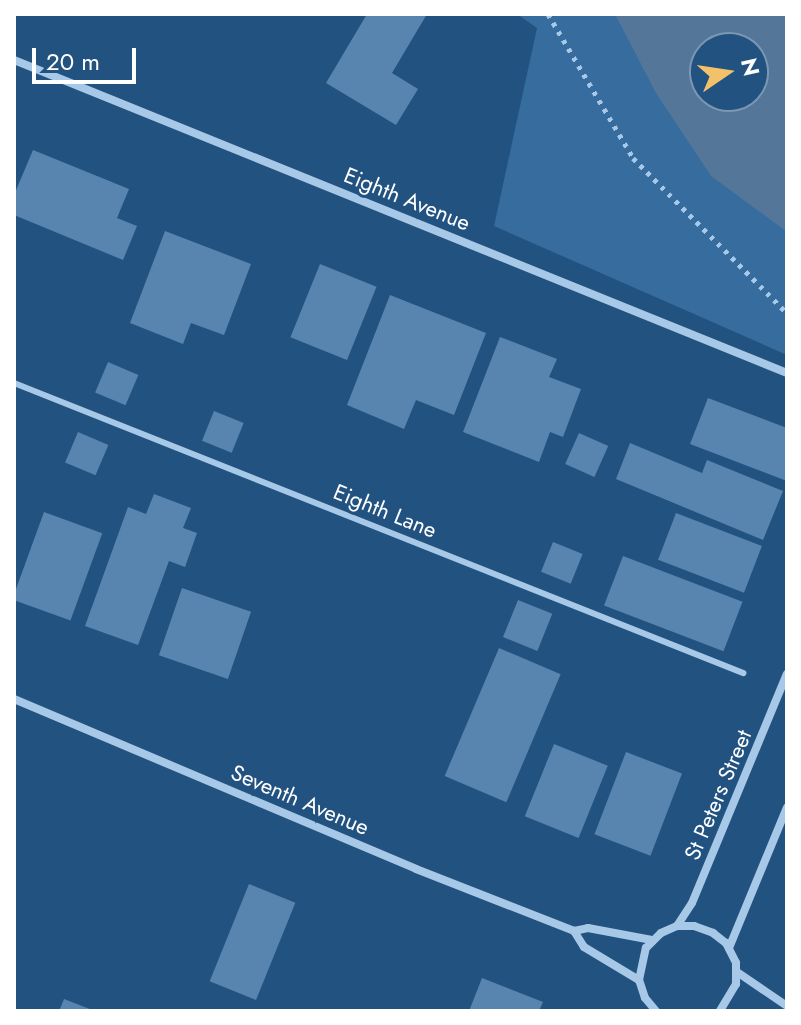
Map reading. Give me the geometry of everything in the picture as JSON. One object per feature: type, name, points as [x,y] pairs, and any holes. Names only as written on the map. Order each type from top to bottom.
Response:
[{"type":"street","name":"Eighth Avenue","points":[[14,60],[787,373]]},
{"type":"street","name":"St Peters Street","points":[[677,926],[692,903],[787,674]]},
{"type":"street","name":"Seventh Avenue","points":[[14,699],[416,869],[574,931],[588,928],[652,940]]},
{"type":"street","points":[[729,948],[787,807]]},
{"type":"street","points":[[656,1011],[645,998],[639,980],[639,967],[652,940],[677,926],[694,926],[713,933],[729,948],[737,972],[729,1000],[720,1011]]},
{"type":"street","name":"Seventh Avenue","points":[[574,931],[584,947],[639,980]]},
{"type":"street","points":[[737,972],[787,1006]]},
{"type":"street","points":[[643,1011],[645,998]]},
{"type":"lane","name":"Eighth Lane","points":[[14,383],[743,673]]},
{"type":"path","points":[[548,14],[633,158],[787,313]]},
{"type":"shaded area","points":[[517,14],[787,14],[787,355],[494,226],[537,28]]},
{"type":"shaded area","points":[[615,14],[787,14],[787,232],[711,176],[656,93]]},
{"type":"building","points":[[367,14],[427,14],[392,73],[418,89],[396,125],[326,83]]},
{"type":"building","points":[[33,150],[129,189],[117,218],[137,226],[123,260],[14,215],[14,195]]},
{"type":"building","points":[[165,231],[251,264],[224,335],[191,323],[183,344],[130,323]]},
{"type":"building","points":[[320,264],[377,287],[347,360],[290,337]]},
{"type":"building","points":[[390,295],[486,333],[454,415],[416,400],[404,429],[347,405]]},
{"type":"building","points":[[500,337],[557,359],[549,377],[581,389],[563,437],[550,432],[539,462],[463,432]]},
{"type":"building","points":[[108,362],[138,375],[125,405],[95,392]]},
{"type":"building","points":[[708,398],[787,428],[787,481],[690,444]]},
{"type":"building","points":[[214,411],[244,423],[232,453],[202,441]]},
{"type":"building","points":[[78,432],[108,445],[95,475],[65,462]]},
{"type":"building","points":[[579,433],[608,446],[594,477],[565,464]]},
{"type":"building","points":[[630,443],[702,473],[707,460],[783,491],[763,540],[616,479]]},
{"type":"building","points":[[154,494],[191,508],[183,528],[197,533],[185,567],[169,561],[138,645],[85,626],[128,507],[146,514]]},
{"type":"building","points":[[44,512],[102,533],[70,621],[14,600]]},
{"type":"building","points":[[676,513],[762,546],[744,593],[658,560]]},
{"type":"building","points":[[553,542],[583,554],[571,584],[541,572]]},
{"type":"building","points":[[623,556],[742,602],[724,651],[604,605]]},
{"type":"building","points":[[182,588],[251,612],[228,679],[159,655]]},
{"type":"building","points":[[518,600],[552,614],[537,651],[503,637]]},
{"type":"building","points":[[499,648],[561,674],[506,802],[445,776]]},
{"type":"building","points":[[554,744],[608,766],[579,838],[525,816]]},
{"type":"building","points":[[626,752],[682,774],[650,856],[594,834]]},
{"type":"building","points":[[249,884],[295,903],[256,1000],[210,981]]},
{"type":"building","points":[[482,978],[543,1002],[539,1011],[469,1011]]},
{"type":"building","points":[[64,999],[95,1011],[59,1011]]}]
